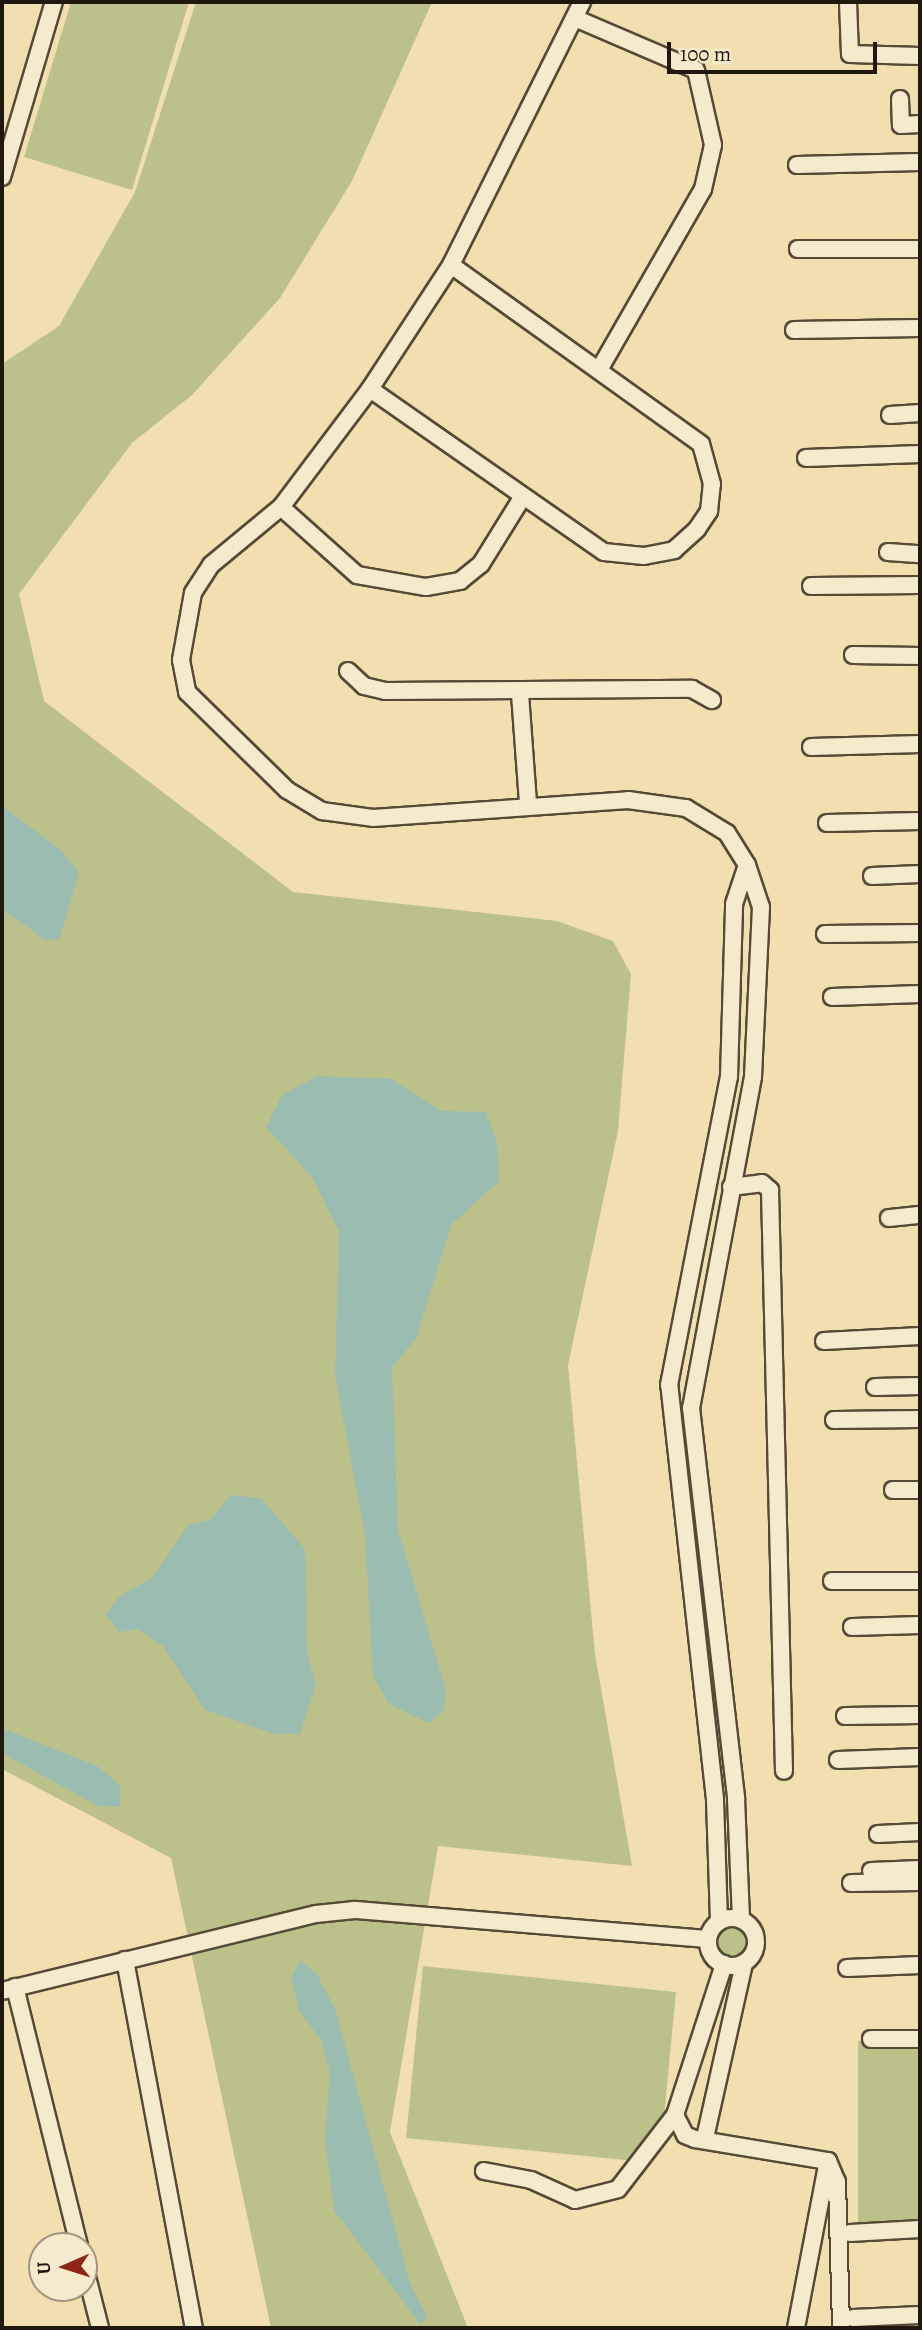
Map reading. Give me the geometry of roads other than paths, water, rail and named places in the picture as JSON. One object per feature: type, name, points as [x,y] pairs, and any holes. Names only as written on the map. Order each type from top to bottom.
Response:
[{"type":"street","points":[[2,177],[54,2]]},
{"type":"street","points":[[582,2],[578,19],[451,265],[370,389],[281,507],[211,565],[193,593],[181,660],[187,692],[287,790],[322,811],[373,818],[528,804],[628,800],[686,808],[727,833],[747,865],[761,907],[753,1077],[691,1408],[736,1799],[741,1920],[755,1944],[744,1962],[705,2138]]},
{"type":"street","points":[[848,2],[850,54],[920,55]]},
{"type":"street","points":[[578,19],[696,70],[713,145],[703,189],[600,368]]},
{"type":"street","points":[[900,99],[901,125],[920,124]]},
{"type":"street","points":[[797,165],[920,162]]},
{"type":"street","points":[[798,249],[920,249]]},
{"type":"street","points":[[370,389],[522,498],[604,552],[644,556],[674,550],[709,511],[710,466],[701,444],[600,368],[451,265]]},
{"type":"street","points":[[794,330],[920,328]]},
{"type":"street","points":[[890,415],[920,413]]},
{"type":"street","points":[[806,458],[920,454]]},
{"type":"street","points":[[281,507],[357,575],[426,587],[460,581],[481,564],[522,498]]},
{"type":"street","points":[[888,552],[920,554]]},
{"type":"street","points":[[811,586],[920,585]]},
{"type":"street","points":[[853,655],[920,656]]},
{"type":"street","points":[[348,671],[364,686],[385,691],[520,694],[692,689],[712,700]]},
{"type":"street","points":[[520,694],[528,804]]},
{"type":"street","points":[[811,747],[920,744]]},
{"type":"street","points":[[827,823],[920,821]]},
{"type":"street","points":[[744,1962],[724,1964],[711,1954],[708,1939],[719,1922],[715,1799],[669,1385],[695,1263],[729,1077],[734,904],[747,865]]},
{"type":"street","points":[[872,876],[920,874]]},
{"type":"street","points":[[825,934],[920,933]]},
{"type":"street","points":[[832,997],[920,993]]},
{"type":"street","points":[[732,1187],[762,1183],[771,1190],[784,1771]]},
{"type":"street","points":[[889,1218],[920,1215]]},
{"type":"street","points":[[695,1263],[715,1271]]},
{"type":"street","points":[[824,1341],[920,1336]]},
{"type":"street","points":[[875,1387],[920,1386]]},
{"type":"street","points":[[834,1420],[920,1419]]},
{"type":"street","points":[[893,1490],[920,1490]]},
{"type":"street","points":[[832,1581],[920,1581]]},
{"type":"street","points":[[692,1597],[712,1595]]},
{"type":"street","points":[[852,1627],[920,1625]]},
{"type":"street","points":[[845,1716],[920,1715]]},
{"type":"street","points":[[838,1760],[920,1757]]},
{"type":"street","points":[[878,1834],[920,1832]]},
{"type":"street","points":[[871,1871],[920,1869]]},
{"type":"street","points":[[851,1882],[920,1882]]},
{"type":"street","points":[[75,2232],[8,1989],[316,1914],[355,1910],[708,1939]]},
{"type":"street","points":[[719,1922],[741,1920]]},
{"type":"street","points":[[124,1960],[194,2328]]},
{"type":"street","points":[[484,2171],[531,2180],[570,2199],[602,2198],[638,2168],[675,2115],[724,1964]]},
{"type":"street","points":[[847,1968],[920,1965]]},
{"type":"street","points":[[871,2039],[920,2039]]},
{"type":"street","points":[[675,2115],[685,2135],[828,2161]]},
{"type":"street","points":[[828,2161],[837,2182],[847,2323],[920,2315]]},
{"type":"street","points":[[796,2328],[828,2161]]},
{"type":"street","points":[[850,2233],[920,2229]]},
{"type":"street","points":[[93,2302],[100,2328]]},
{"type":"water","points":[[2,806],[62,851],[79,873],[59,939],[45,940],[2,909]]},
{"type":"water","points":[[317,1076],[391,1079],[442,1111],[486,1112],[497,1143],[499,1181],[451,1225],[416,1339],[392,1367],[398,1530],[446,1690],[443,1712],[428,1723],[389,1704],[373,1675],[365,1535],[335,1375],[339,1232],[312,1177],[266,1127],[282,1095]]},
{"type":"water","points":[[231,1495],[261,1498],[305,1549],[307,1653],[316,1684],[300,1734],[274,1734],[205,1710],[163,1646],[138,1629],[119,1632],[105,1614],[120,1596],[153,1577],[188,1525],[210,1520]]},
{"type":"water","points":[[2,1728],[99,1767],[120,1786],[120,1807],[98,1806],[2,1753]]},
{"type":"water","points":[[300,1961],[317,1974],[335,2009],[410,2283],[427,2317],[421,2325],[334,2210],[325,2139],[330,2073],[321,2040],[299,2011],[291,1977]]}]
